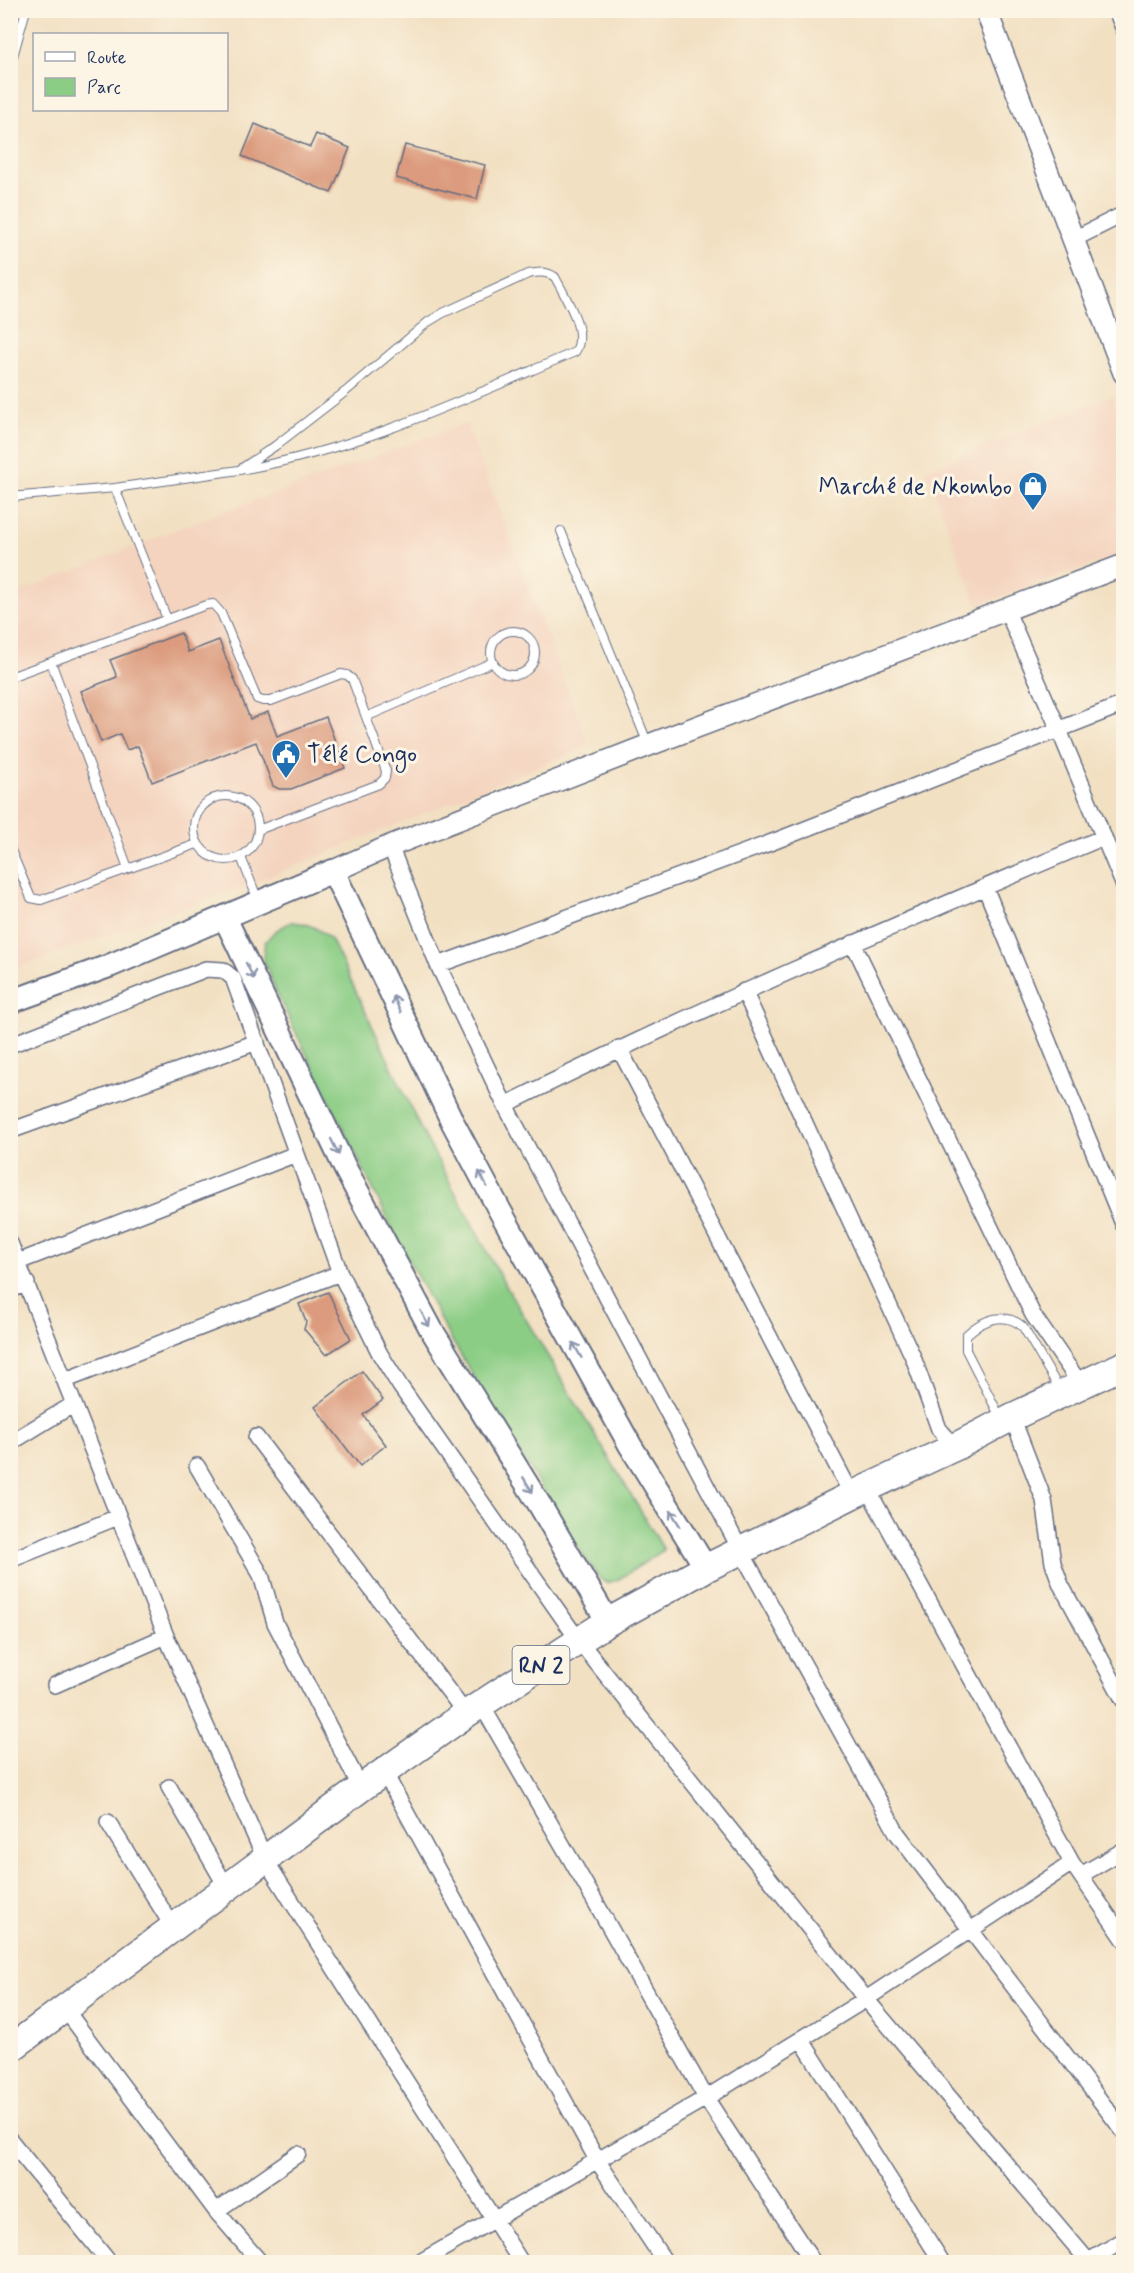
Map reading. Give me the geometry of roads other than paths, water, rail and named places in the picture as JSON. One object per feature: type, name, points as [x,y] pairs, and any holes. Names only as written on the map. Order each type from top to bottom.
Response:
[{"type":"highway","name":"RN 2","points":[[10,2049],[226,1888],[266,1861],[361,1788],[473,1709],[608,1622],[706,1568],[860,1491],[1124,1365]]},
{"type":"main road","points":[[10,1002],[109,966],[333,871],[453,1123],[479,1172],[624,1434],[706,1568]]},
{"type":"main road","points":[[225,918],[346,1170],[431,1329],[541,1507],[608,1622]]},
{"type":"street","points":[[986,10],[1124,373]]},
{"type":"street","points":[[1116,10],[1124,30]]},
{"type":"street","points":[[1074,239],[1124,214]]},
{"type":"street","points":[[333,871],[390,846],[649,745],[1124,565]]},
{"type":"street","points":[[1006,609],[1124,886]]},
{"type":"street","points":[[438,965],[775,841],[1124,704]]},
{"type":"street","points":[[505,1105],[619,1048],[744,991],[1104,837]]},
{"type":"street","points":[[390,846],[438,965],[505,1105],[741,1551],[897,1833],[1124,2132]]},
{"type":"street","points":[[985,887],[1124,1226]]},
{"type":"street","points":[[853,943],[1033,1315],[1072,1390]]},
{"type":"street","points":[[10,1045],[206,969],[218,969],[233,978],[340,1273],[380,1354],[579,1641],[866,1999],[1088,2262],[1124,2240]]},
{"type":"street","points":[[744,991],[914,1357],[939,1430],[955,1446]]},
{"type":"street","points":[[10,1131],[257,1042]]},
{"type":"street","points":[[619,1048],[860,1491],[1076,1869],[1124,1939]]},
{"type":"street","points":[[18,1262],[296,1154]]},
{"type":"street","points":[[10,1243],[166,1636],[266,1861],[521,2262]]},
{"type":"street","points":[[66,1380],[340,1273]]},
{"type":"street","points":[[10,1290],[27,1283]]},
{"type":"street","points":[[10,1443],[74,1404]]},
{"type":"street","points":[[1007,1419],[1044,1500],[1053,1563],[1061,1586],[1124,1701]]},
{"type":"street","points":[[256,1437],[473,1709],[596,1903],[706,2098],[813,2262]]},
{"type":"street","points":[[197,1466],[261,1575],[275,1623],[361,1788]]},
{"type":"street","points":[[10,1560],[118,1517]]},
{"type":"street","points":[[55,1686],[166,1636]]},
{"type":"street","points":[[384,1772],[597,2160],[665,2262]]},
{"type":"street","points":[[170,1787],[226,1888]]},
{"type":"street","points":[[108,1822],[173,1927]]},
{"type":"street","points":[[420,2262],[706,2098],[866,1999],[970,1929],[1076,1869],[1124,1850]]},
{"type":"street","points":[[65,2008],[216,2211],[260,2262]]},
{"type":"street","points":[[801,2039],[942,2262]]},
{"type":"street","points":[[10,2140],[109,2262]]},
{"type":"street","points":[[216,2211],[298,2154]]},
{"type":"lane","points":[[10,67],[26,10]]},
{"type":"lane","points":[[10,498],[115,488],[239,470],[282,462],[315,454],[425,415],[575,352],[580,345],[579,327],[555,277],[549,273],[528,274],[443,313],[310,419],[239,470]]},
{"type":"lane","points":[[115,488],[167,619]]},
{"type":"lane","points":[[561,531],[649,745]]},
{"type":"lane","points":[[10,677],[213,604],[221,613],[257,699],[271,700],[341,674],[347,675],[352,679],[386,771],[385,778],[379,784],[258,830]]},
{"type":"lane","points":[[518,631],[529,638],[532,643],[535,655],[533,661],[520,674],[514,675],[501,671],[493,663],[491,650],[493,644],[506,632],[518,631]]},
{"type":"lane","points":[[51,662],[128,868]]},
{"type":"lane","points":[[366,717],[493,663]]},
{"type":"lane","points":[[233,796],[248,805],[257,821],[258,830],[252,846],[241,856],[221,860],[212,857],[197,844],[193,826],[200,808],[214,797],[233,796]]},
{"type":"lane","points":[[10,848],[28,893],[31,898],[41,900],[197,844]]},
{"type":"lane","points":[[241,856],[259,903]]},
{"type":"lane","points":[[1007,1419],[966,1350],[966,1335],[974,1327],[999,1317],[1014,1319],[1023,1327],[1072,1390]]},
{"type":"place","name":"Marché de Nkombo","points":[[1033,512]]},
{"type":"place","name":"Télé Congo","points":[[286,780]]}]
